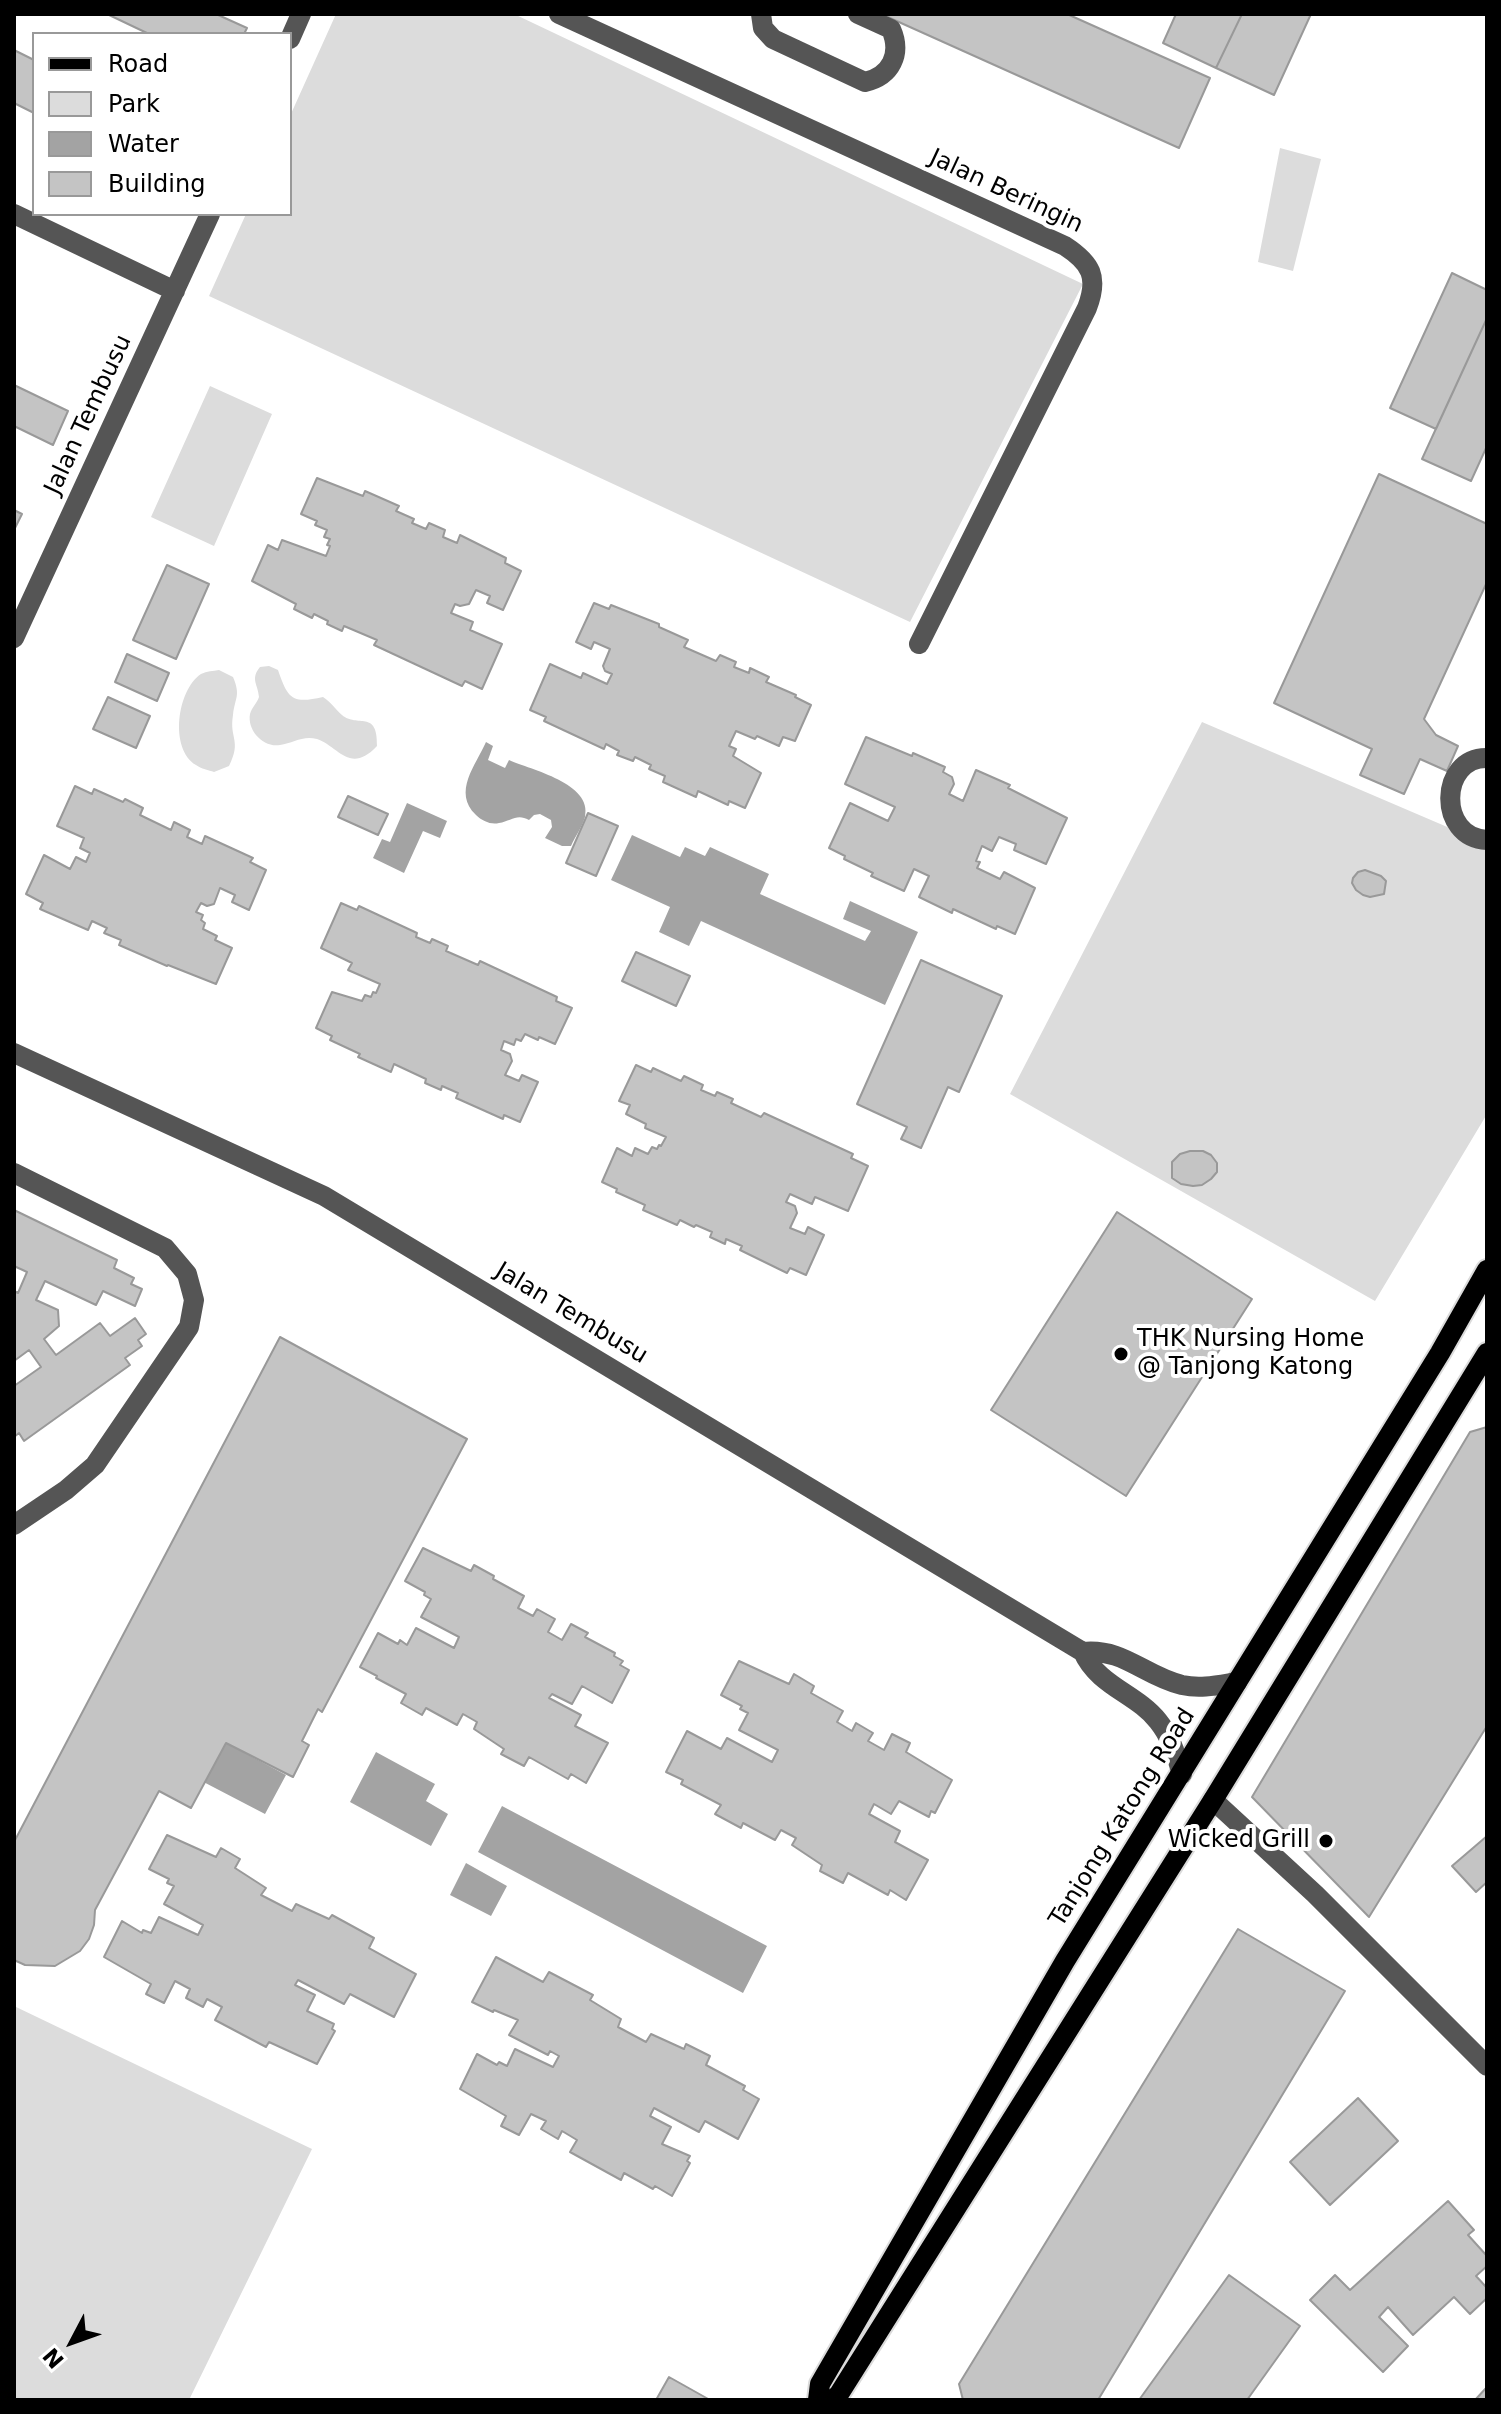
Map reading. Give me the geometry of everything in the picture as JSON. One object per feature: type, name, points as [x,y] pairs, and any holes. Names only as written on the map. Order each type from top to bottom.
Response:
[{"type":"main road","name":"Tanjong Katong Road","points":[[832,2396],[1065,1961],[1440,1353],[1487,1270]]},
{"type":"main road","name":"Tanjong Katong Road","points":[[832,2396],[1213,1800],[1487,1353]]},
{"type":"street","points":[[292,34],[301,14]]},
{"type":"street","name":"Jalan Beringin","points":[[559,14],[1065,246],[1083,257],[1092,274],[1093,292],[1087,308],[919,644]]},
{"type":"street","points":[[761,14],[763,28],[773,39],[865,82],[876,79],[892,64],[895,38],[891,29],[858,14]]},
{"type":"street","points":[[14,214],[175,291]]},
{"type":"street","name":"Jalan Tembusu","points":[[14,638],[209,216]]},
{"type":"street","points":[[1487,758],[1480,758],[1461,768],[1450,787],[1449,808],[1460,828],[1478,839],[1487,840]]},
{"type":"street","name":"Jalan Tembusu","points":[[14,1053],[324,1196],[1083,1652]]},
{"type":"street","points":[[14,1173],[165,1248],[187,1274],[194,1300],[189,1327],[95,1465],[66,1490],[14,1525]]},
{"type":"street","points":[[1182,1774],[1173,1745],[1157,1719],[1105,1680],[1088,1663],[1083,1652],[1098,1650],[1114,1653],[1179,1684],[1204,1687],[1237,1682]]},
{"type":"street","points":[[1213,1800],[1315,1894],[1487,2066]]},
{"type":"green space","points":[[336,14],[514,14],[1083,284],[910,622],[209,296],[245,216],[292,216],[292,112]]},
{"type":"green space","points":[[1280,148],[1321,159],[1293,271],[1258,262]]},
{"type":"green space","points":[[210,386],[272,414],[214,546],[151,517]]},
{"type":"green space","points":[[269,666],[278,670],[288,693],[293,697],[304,700],[323,697],[348,719],[370,723],[374,727],[377,746],[368,754],[352,758],[312,738],[280,745],[262,741],[251,726],[250,714],[259,697],[255,675],[260,667]]},
{"type":"green space","points":[[219,670],[233,677],[237,688],[232,723],[235,745],[229,766],[214,772],[198,766],[187,757],[179,733],[179,720],[186,693],[193,682],[201,674]]},
{"type":"green space","points":[[1202,722],[1487,844],[1487,1114],[1375,1301],[1010,1094]]},
{"type":"green space","points":[[14,2006],[312,2149],[189,2400],[14,2400]]},
{"type":"water","points":[[486,742],[493,746],[488,760],[505,768],[509,760],[545,773],[580,795],[585,805],[585,817],[571,846],[562,846],[545,838],[552,827],[551,820],[540,814],[529,820],[517,817],[496,823],[487,822],[476,815],[469,806],[466,788]]},
{"type":"water","points":[[407,803],[447,821],[440,838],[423,831],[404,873],[373,858],[382,839],[390,842]]},
{"type":"water","points":[[632,835],[680,857],[685,847],[705,856],[710,847],[769,874],[760,894],[865,941],[871,931],[843,919],[850,901],[918,932],[885,1005],[701,921],[689,946],[659,932],[670,907],[611,880]]},
{"type":"water","points":[[213,1736],[286,1775],[265,1814],[192,1776]]},
{"type":"water","points":[[376,1752],[435,1784],[426,1801],[448,1814],[431,1846],[350,1802]]},
{"type":"water","points":[[502,1806],[767,1946],[743,1993],[478,1852]]},
{"type":"water","points":[[466,1863],[507,1886],[491,1916],[450,1895]]},
{"type":"building","points":[[107,14],[216,14],[247,28],[245,32],[145,32]]},
{"type":"building","points":[[881,14],[1067,14],[1210,78],[1179,148]]},
{"type":"building","points":[[1176,14],[1242,14],[1216,68],[1163,43]]},
{"type":"building","points":[[1242,14],[1311,14],[1274,95],[1216,68]]},
{"type":"building","points":[[14,50],[32,59],[32,112],[14,103]]},
{"type":"building","points":[[1452,273],[1487,290],[1487,318],[1436,429],[1390,408]]},
{"type":"building","points":[[1487,318],[1487,446],[1471,481],[1422,459]]},
{"type":"building","points":[[14,385],[68,411],[53,445],[14,426]]},
{"type":"building","points":[[1379,474],[1487,524],[1487,582],[1424,719],[1436,735],[1458,746],[1447,771],[1420,759],[1404,794],[1360,775],[1372,749],[1274,703]]},
{"type":"building","points":[[317,478],[363,496],[365,491],[399,506],[396,511],[414,519],[412,523],[426,529],[429,523],[445,530],[443,537],[457,543],[460,535],[506,558],[505,563],[521,571],[503,610],[487,603],[490,596],[476,590],[469,604],[455,604],[451,613],[473,622],[470,630],[502,644],[482,689],[465,681],[462,686],[374,645],[377,640],[344,626],[342,631],[314,614],[312,618],[294,609],[296,604],[252,581],[268,545],[278,550],[282,540],[326,556],[330,546],[327,545],[330,539],[324,537],[327,530],[315,525],[317,521],[301,514]]},
{"type":"building","points":[[14,510],[22,514],[14,530]]},
{"type":"building","points":[[167,565],[209,584],[176,659],[133,640]]},
{"type":"building","points":[[594,603],[609,609],[611,605],[659,624],[659,627],[688,640],[684,647],[716,661],[720,655],[736,662],[734,667],[749,673],[750,668],[769,677],[766,682],[811,705],[795,741],[783,737],[779,746],[736,731],[729,746],[736,749],[733,756],[761,773],[745,808],[729,801],[728,805],[698,791],[696,797],[663,782],[665,776],[649,769],[651,765],[635,757],[633,761],[617,755],[619,751],[606,744],[604,749],[544,721],[546,717],[530,710],[550,664],[581,678],[583,673],[607,684],[612,674],[605,671],[603,666],[610,649],[594,642],[591,649],[576,642]]},
{"type":"building","points":[[127,654],[169,673],[157,701],[115,682]]},
{"type":"building","points":[[108,697],[150,716],[136,748],[93,729]]},
{"type":"building","points":[[866,737],[945,767],[943,772],[952,777],[954,784],[949,794],[963,801],[976,770],[1010,785],[1008,788],[1067,818],[1046,864],[1014,850],[1016,844],[999,837],[992,851],[982,846],[976,861],[980,862],[977,868],[1000,879],[1004,872],[1035,888],[1015,934],[997,926],[996,929],[953,909],[952,913],[919,897],[929,876],[914,869],[904,891],[871,876],[873,873],[829,848],[850,803],[888,821],[895,807],[845,784]]},
{"type":"building","points":[[75,786],[92,794],[94,789],[123,802],[125,799],[143,808],[140,815],[171,830],[174,822],[190,830],[187,837],[202,844],[205,836],[253,858],[250,862],[266,870],[249,910],[232,902],[235,895],[220,888],[214,904],[207,906],[201,903],[196,912],[203,915],[203,929],[217,936],[215,940],[232,948],[216,984],[119,945],[121,940],[104,933],[107,928],[92,921],[88,930],[40,909],[43,903],[26,894],[44,855],[70,869],[76,857],[86,862],[90,853],[80,848],[84,838],[57,826]]},
{"type":"building","points":[[348,796],[388,814],[378,835],[338,817]]},
{"type":"building","points":[[588,813],[618,826],[596,876],[566,863]]},
{"type":"building","points":[[1365,870],[1386,881],[1384,894],[1370,897],[1356,890],[1353,878]]},
{"type":"building","points":[[341,903],[357,910],[359,906],[417,933],[416,937],[430,943],[432,939],[448,946],[446,951],[478,965],[480,961],[557,997],[556,1001],[572,1008],[555,1044],[525,1034],[521,1041],[516,1039],[514,1045],[504,1041],[501,1050],[510,1054],[512,1061],[505,1075],[519,1081],[522,1075],[538,1082],[520,1122],[504,1115],[503,1119],[456,1098],[458,1093],[425,1083],[426,1079],[394,1064],[391,1072],[358,1057],[360,1054],[330,1040],[332,1036],[316,1028],[332,992],[362,1001],[365,995],[371,997],[373,992],[376,993],[380,984],[348,970],[352,963],[321,948]]},
{"type":"building","points":[[636,952],[690,976],[676,1006],[622,981]]},
{"type":"building","points":[[921,960],[1002,996],[959,1092],[948,1087],[921,1148],[901,1139],[907,1127],[857,1104]]},
{"type":"building","points":[[636,1065],[651,1072],[653,1068],[681,1081],[684,1076],[703,1085],[701,1090],[715,1096],[717,1092],[733,1099],[731,1103],[761,1117],[764,1113],[853,1154],[851,1158],[868,1166],[848,1211],[815,1197],[812,1204],[790,1194],[786,1202],[795,1206],[797,1213],[790,1228],[805,1234],[808,1227],[824,1235],[806,1275],[790,1268],[787,1273],[740,1250],[742,1246],[726,1239],[725,1244],[710,1237],[712,1232],[696,1225],[694,1227],[680,1220],[677,1225],[643,1210],[645,1205],[602,1182],[617,1148],[632,1156],[635,1148],[648,1154],[652,1147],[657,1149],[661,1146],[666,1137],[645,1128],[646,1124],[626,1114],[630,1105],[619,1101]]},
{"type":"building","points":[[1203,1151],[1217,1163],[1217,1172],[1202,1185],[1181,1184],[1172,1178],[1172,1162],[1180,1154]]},
{"type":"building","points":[[14,1210],[117,1260],[114,1268],[134,1278],[131,1284],[142,1289],[135,1306],[103,1291],[96,1305],[45,1281],[36,1300],[58,1310],[59,1326],[44,1339],[56,1355],[100,1323],[110,1336],[135,1318],[146,1334],[138,1340],[142,1346],[125,1358],[130,1365],[24,1441],[19,1433],[14,1437],[14,1386],[41,1367],[29,1350],[14,1361],[14,1291],[18,1293],[27,1272],[14,1266]]},
{"type":"building","name":"THK Nursing Home @ Tanjong Katong","points":[[1117,1212],[1252,1299],[1126,1496],[991,1410]]},
{"type":"building","points":[[280,1337],[467,1439],[322,1712],[318,1709],[302,1741],[309,1745],[293,1777],[226,1743],[191,1808],[159,1791],[95,1910],[89,1939],[80,1951],[55,1966],[25,1965],[14,1960],[14,1842]]},
{"type":"building","points":[[1487,1427],[1487,1726],[1369,1917],[1252,1797],[1470,1432]]},
{"type":"building","points":[[423,1548],[471,1571],[474,1565],[494,1576],[493,1579],[524,1596],[518,1608],[533,1616],[537,1609],[555,1619],[548,1632],[562,1640],[571,1624],[588,1633],[585,1637],[615,1653],[614,1656],[623,1661],[620,1665],[629,1670],[612,1703],[582,1686],[572,1704],[552,1694],[549,1698],[581,1715],[575,1726],[608,1743],[586,1783],[571,1774],[568,1779],[529,1757],[524,1766],[501,1754],[504,1749],[474,1729],[477,1722],[463,1714],[457,1725],[426,1708],[422,1715],[401,1703],[406,1694],[360,1667],[378,1633],[398,1644],[400,1640],[407,1645],[416,1628],[454,1648],[459,1637],[421,1617],[431,1599],[405,1581]]},
{"type":"building","points":[[739,1661],[789,1684],[794,1674],[814,1686],[811,1693],[843,1711],[837,1722],[852,1731],[856,1723],[873,1733],[868,1741],[884,1750],[892,1734],[910,1743],[906,1752],[952,1780],[935,1813],[931,1811],[929,1817],[899,1801],[891,1814],[874,1804],[869,1814],[900,1831],[895,1842],[928,1860],[906,1900],[890,1890],[888,1895],[848,1873],[843,1883],[820,1871],[822,1865],[792,1845],[796,1838],[781,1830],[775,1840],[743,1823],[741,1828],[715,1814],[721,1805],[681,1784],[683,1780],[666,1772],[687,1731],[721,1749],[727,1738],[772,1762],[778,1750],[739,1730],[748,1713],[740,1709],[742,1706],[721,1695]]},
{"type":"building","points":[[167,1835],[216,1857],[221,1848],[240,1859],[235,1868],[266,1888],[261,1895],[292,1911],[296,1904],[329,1919],[332,1915],[374,1938],[369,1948],[416,1974],[394,2017],[350,1994],[344,2004],[298,1980],[295,1985],[315,1995],[307,2011],[334,2024],[332,2029],[335,2031],[317,2064],[269,2042],[266,2047],[215,2020],[222,2007],[207,1999],[203,2007],[186,1998],[190,1989],[175,1981],[164,2003],[146,1994],[151,1984],[104,1957],[122,1921],[142,1933],[143,1930],[151,1933],[159,1917],[198,1935],[203,1925],[164,1904],[174,1886],[167,1883],[169,1879],[149,1869]]},
{"type":"building","points":[[1487,1836],[1487,1882],[1476,1892],[1452,1866]]},
{"type":"building","points":[[1238,1929],[1345,1991],[1098,2400],[963,2400],[959,2384]]},
{"type":"building","points":[[496,1957],[543,1982],[549,1972],[593,1995],[590,2000],[621,2019],[618,2027],[646,2042],[651,2034],[684,2049],[686,2044],[710,2056],[706,2065],[745,2086],[743,2090],[759,2099],[738,2139],[705,2121],[699,2132],[654,2108],[650,2116],[671,2127],[662,2144],[690,2156],[687,2161],[690,2163],[672,2196],[624,2173],[621,2180],[570,2152],[577,2140],[562,2131],[558,2139],[541,2129],[546,2121],[531,2114],[519,2135],[501,2126],[506,2116],[460,2089],[477,2054],[497,2065],[499,2062],[507,2066],[515,2049],[553,2067],[559,2056],[550,2051],[548,2055],[509,2035],[518,2020],[472,2002]]},
{"type":"building","points":[[1358,2098],[1398,2141],[1330,2205],[1290,2162]]},
{"type":"building","points":[[1448,2201],[1474,2230],[1468,2235],[1487,2256],[1487,2266],[1476,2276],[1487,2288],[1487,2298],[1470,2314],[1454,2297],[1413,2335],[1388,2307],[1379,2317],[1408,2346],[1383,2372],[1310,2300],[1335,2275],[1350,2290]]},
{"type":"building","points":[[1229,2275],[1300,2326],[1247,2400],[1139,2400]]},
{"type":"building","points":[[669,2377],[710,2400],[656,2400]]},
{"type":"building","points":[[1487,2387],[1487,2400],[1475,2400]]},
{"type":"place","name":"THK Nursing Home @ Tanjong Katong","points":[[1121,1354]]},
{"type":"place","name":"Wicked Grill","points":[[1326,1841]]}]
